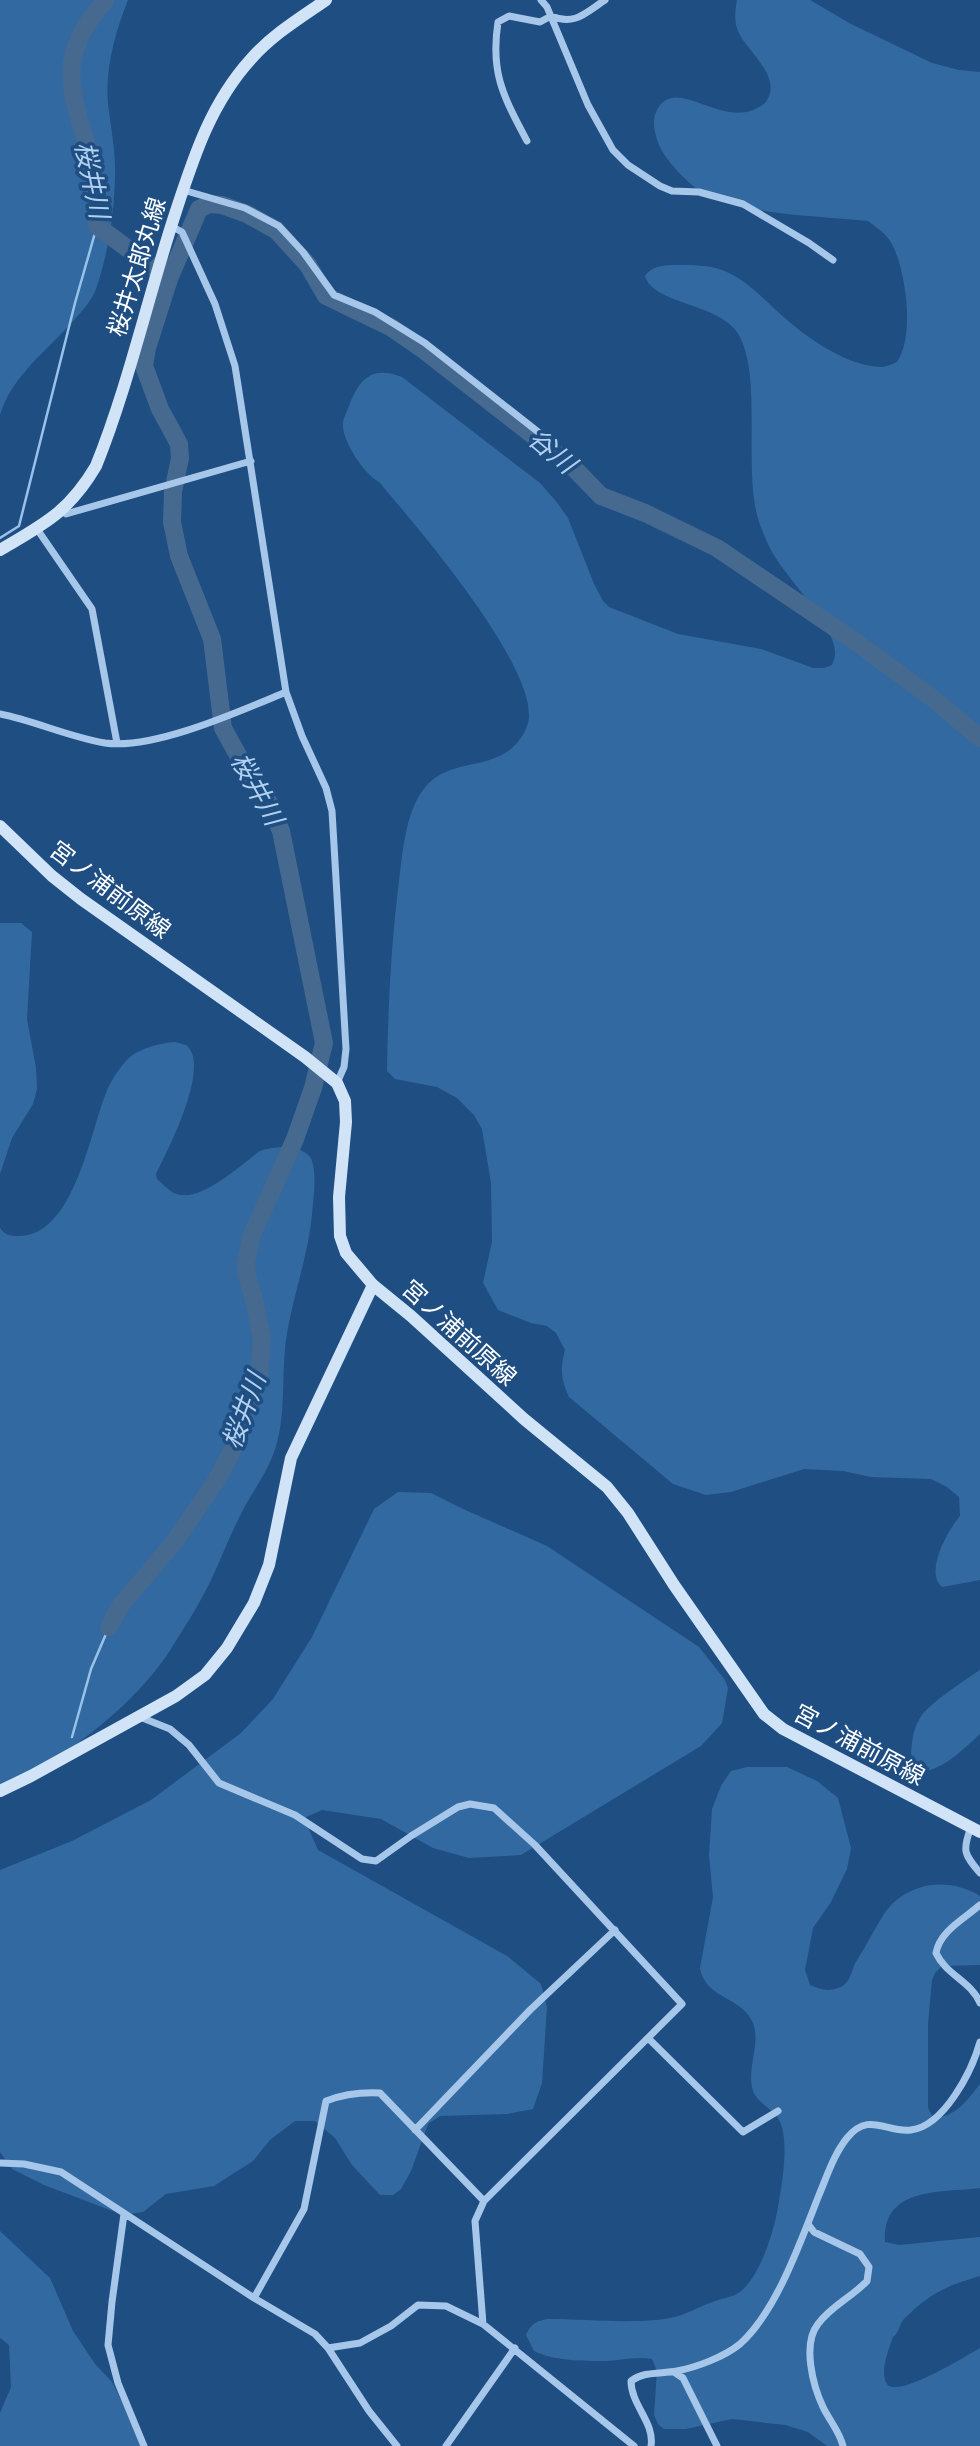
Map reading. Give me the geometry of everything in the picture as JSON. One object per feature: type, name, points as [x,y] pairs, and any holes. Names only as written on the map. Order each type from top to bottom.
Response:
[{"type":"main road","name":"桜井太郎丸線","points":[[0,550],[62,511],[76,497],[96,466],[160,262],[176,229],[183,190],[207,123],[238,74],[272,39],[326,0]]},
{"type":"main road","name":"宮ノ浦前原線","points":[[0,826],[52,876],[81,899],[332,1078],[345,1101],[346,1122],[339,1197],[340,1236],[346,1253],[373,1285],[524,1419],[607,1487],[628,1513],[674,1585],[764,1714],[793,1735],[975,1830]]},
{"type":"main road","points":[[0,1791],[176,1696],[205,1675],[227,1648],[254,1603],[269,1565],[291,1458],[373,1285]]},
{"type":"street","points":[[541,0],[551,16],[588,105],[613,150],[628,165],[672,191],[699,192],[743,204],[833,260]]},
{"type":"street","points":[[527,141],[500,90],[495,65],[498,22],[509,16],[540,22],[551,16],[564,21],[573,20],[605,0]]},
{"type":"street","points":[[183,190],[245,208],[279,226],[303,252],[334,295],[375,312],[425,342],[542,435]]},
{"type":"street","points":[[176,229],[189,247],[215,304],[236,366],[286,692],[306,746],[326,788],[332,811],[346,1049],[344,1067],[332,1078]]},
{"type":"street","points":[[62,511],[66,514],[251,461]]},
{"type":"street","points":[[37,529],[92,609],[117,743]]},
{"type":"street","points":[[0,714],[103,742],[137,743],[212,722],[286,692]]},
{"type":"street","points":[[139,1717],[170,1729],[189,1745],[212,1777],[228,1788],[295,1815],[362,1860],[376,1861],[458,1807],[470,1804],[494,1808],[535,1845],[682,2004],[484,2201],[474,2221],[483,2324]]},
{"type":"street","points":[[975,1830],[964,1845],[967,1858],[980,1873]]},
{"type":"street","points":[[980,1905],[945,1935],[938,1944],[936,1953],[947,1969],[970,1987],[980,2003]]},
{"type":"street","points":[[415,2130],[530,2010],[615,1930]]},
{"type":"street","points":[[648,2038],[743,2132],[778,2110]]},
{"type":"street","points":[[651,2446],[651,2431],[635,2403],[631,2381],[638,2376],[674,2372],[725,2353],[749,2335],[786,2274],[839,2150],[853,2132],[868,2124],[909,2130],[930,2123],[949,2104],[980,2042]]},
{"type":"street","points":[[254,2298],[304,2209],[326,2101],[344,2094],[380,2093],[484,2201]]},
{"type":"street","points":[[0,2164],[24,2164],[61,2172],[254,2298],[315,2334],[328,2348],[369,2411],[397,2446]]},
{"type":"street","points":[[124,2214],[108,2345],[118,2383],[144,2446]]},
{"type":"street","points":[[807,2224],[814,2232],[860,2254],[869,2267],[867,2281],[824,2316],[816,2326],[810,2342],[813,2377],[820,2400],[843,2446]]},
{"type":"street","points":[[328,2348],[360,2343],[391,2326],[418,2305],[446,2306],[483,2324],[634,2446]]},
{"type":"street","points":[[446,2446],[514,2348]]},
{"type":"street","points":[[674,2372],[683,2378],[717,2446]]},
{"type":"shaded area","points":[[0,0],[128,0],[115,38],[108,77],[115,178],[110,234],[100,276],[87,305],[22,375],[13,387],[0,415]]},
{"type":"shaded area","points":[[737,0],[810,0],[851,24],[932,63],[980,72],[980,1580],[942,1587],[937,1580],[937,1562],[944,1541],[960,1516],[959,1497],[947,1487],[931,1479],[871,1477],[843,1471],[804,1469],[731,1492],[706,1495],[673,1484],[569,1397],[562,1374],[565,1350],[556,1333],[547,1326],[531,1323],[498,1310],[483,1283],[492,1242],[491,1183],[482,1129],[474,1115],[457,1098],[437,1087],[395,1079],[387,1071],[394,928],[404,846],[412,811],[423,790],[443,773],[491,759],[512,748],[524,733],[529,716],[524,691],[511,661],[469,594],[379,482],[360,464],[350,447],[343,422],[362,382],[382,373],[402,377],[540,483],[568,518],[594,584],[609,607],[678,634],[761,649],[813,668],[832,665],[835,655],[829,633],[774,556],[759,522],[752,476],[749,372],[745,350],[737,332],[728,322],[715,315],[660,292],[650,285],[645,276],[656,268],[665,266],[695,265],[717,268],[740,279],[806,335],[843,357],[868,366],[883,367],[897,362],[903,351],[907,320],[904,286],[897,256],[890,240],[881,231],[868,221],[778,213],[743,207],[710,197],[679,173],[659,145],[654,119],[665,100],[688,99],[715,109],[744,112],[759,107],[767,100],[771,87],[769,79],[737,27]]},
{"type":"shaded area","points":[[0,923],[21,923],[32,932],[27,1019],[37,1089],[33,1104],[12,1138],[0,1174]]},
{"type":"shaded area","points":[[175,1042],[186,1045],[193,1055],[194,1070],[185,1109],[156,1174],[157,1179],[174,1193],[195,1193],[219,1182],[260,1151],[286,1147],[306,1153],[314,1169],[312,1215],[307,1246],[286,1340],[282,1413],[277,1442],[270,1463],[240,1516],[203,1596],[153,1674],[134,1695],[92,1732],[47,1765],[0,1794],[0,1228],[8,1235],[18,1236],[37,1232],[53,1220],[77,1180],[106,1093],[117,1072],[136,1053],[156,1045]]},
{"type":"shaded area","points":[[398,1492],[431,1493],[547,1546],[699,1647],[725,1680],[728,1688],[722,1723],[701,1746],[521,1855],[469,1858],[433,1848],[381,1819],[322,1810],[304,1818],[318,1850],[507,1956],[541,1984],[547,2007],[542,2083],[533,2109],[507,2114],[440,2116],[428,2124],[411,2171],[401,2189],[393,2195],[380,2195],[352,2165],[335,2138],[315,2121],[295,2121],[270,2140],[253,2161],[214,2186],[166,2194],[143,2212],[123,2215],[44,2185],[12,2169],[0,2152],[0,1870],[72,1841],[151,1800],[241,1733],[273,1699],[312,1637],[374,1509]]},
{"type":"shaded area","points":[[980,1670],[980,1734],[944,1764],[917,1773],[911,1766],[911,1748],[920,1718],[939,1699]]},
{"type":"shaded area","points":[[747,1767],[787,1767],[817,1781],[838,1798],[851,1848],[847,1869],[831,1902],[813,1928],[805,1970],[810,1985],[829,1990],[845,1984],[884,1914],[904,1895],[928,1885],[941,1884],[968,1890],[980,1896],[980,1965],[942,1966],[932,1980],[928,2024],[928,2108],[934,2119],[949,2114],[965,2102],[980,2084],[980,2188],[932,2193],[903,2202],[893,2211],[887,2224],[885,2242],[899,2245],[980,2237],[980,2276],[939,2292],[904,2319],[893,2337],[885,2360],[884,2373],[887,2384],[894,2387],[904,2386],[933,2374],[980,2348],[980,2446],[827,2446],[808,2432],[785,2425],[732,2419],[686,2429],[664,2429],[654,2415],[657,2371],[652,2359],[560,2359],[534,2351],[526,2335],[535,2323],[548,2319],[630,2321],[679,2316],[740,2292],[754,2276],[765,2253],[776,2217],[783,2177],[782,2127],[777,2116],[753,2091],[753,2023],[741,2008],[709,1986],[700,1968],[713,1897],[709,1856],[712,1809],[721,1786],[731,1771]]},
{"type":"shaded area","points":[[0,2231],[50,2278],[73,2331],[95,2364],[112,2382],[145,2446],[0,2446],[0,2413],[11,2387],[9,2345],[0,2338]]},
{"type":"waterway","name":"桜井川","points":[[106,0],[77,43],[72,63],[75,103],[94,178],[97,226],[169,279]]},
{"type":"waterway","name":"桜井川","points":[[109,1627],[121,1605],[175,1541],[216,1481],[234,1447],[259,1375],[262,1341],[247,1275],[246,1264],[251,1237],[295,1139],[313,1088],[324,1043],[281,831],[269,803],[223,728],[212,639],[179,556],[172,522],[173,492],[180,458],[179,444],[160,409],[144,366],[169,279],[199,209],[209,204],[222,205],[247,214],[276,230],[308,265],[326,296],[392,328],[421,348],[570,464],[601,496],[645,513],[717,548],[859,644],[936,701],[980,738]]},
{"type":"waterway","points":[[0,538],[19,526],[97,226]]},
{"type":"waterway","points":[[72,1737],[91,1669],[109,1627]]},
{"type":"water label","name":"谷川","points":[[552,451]]}]
